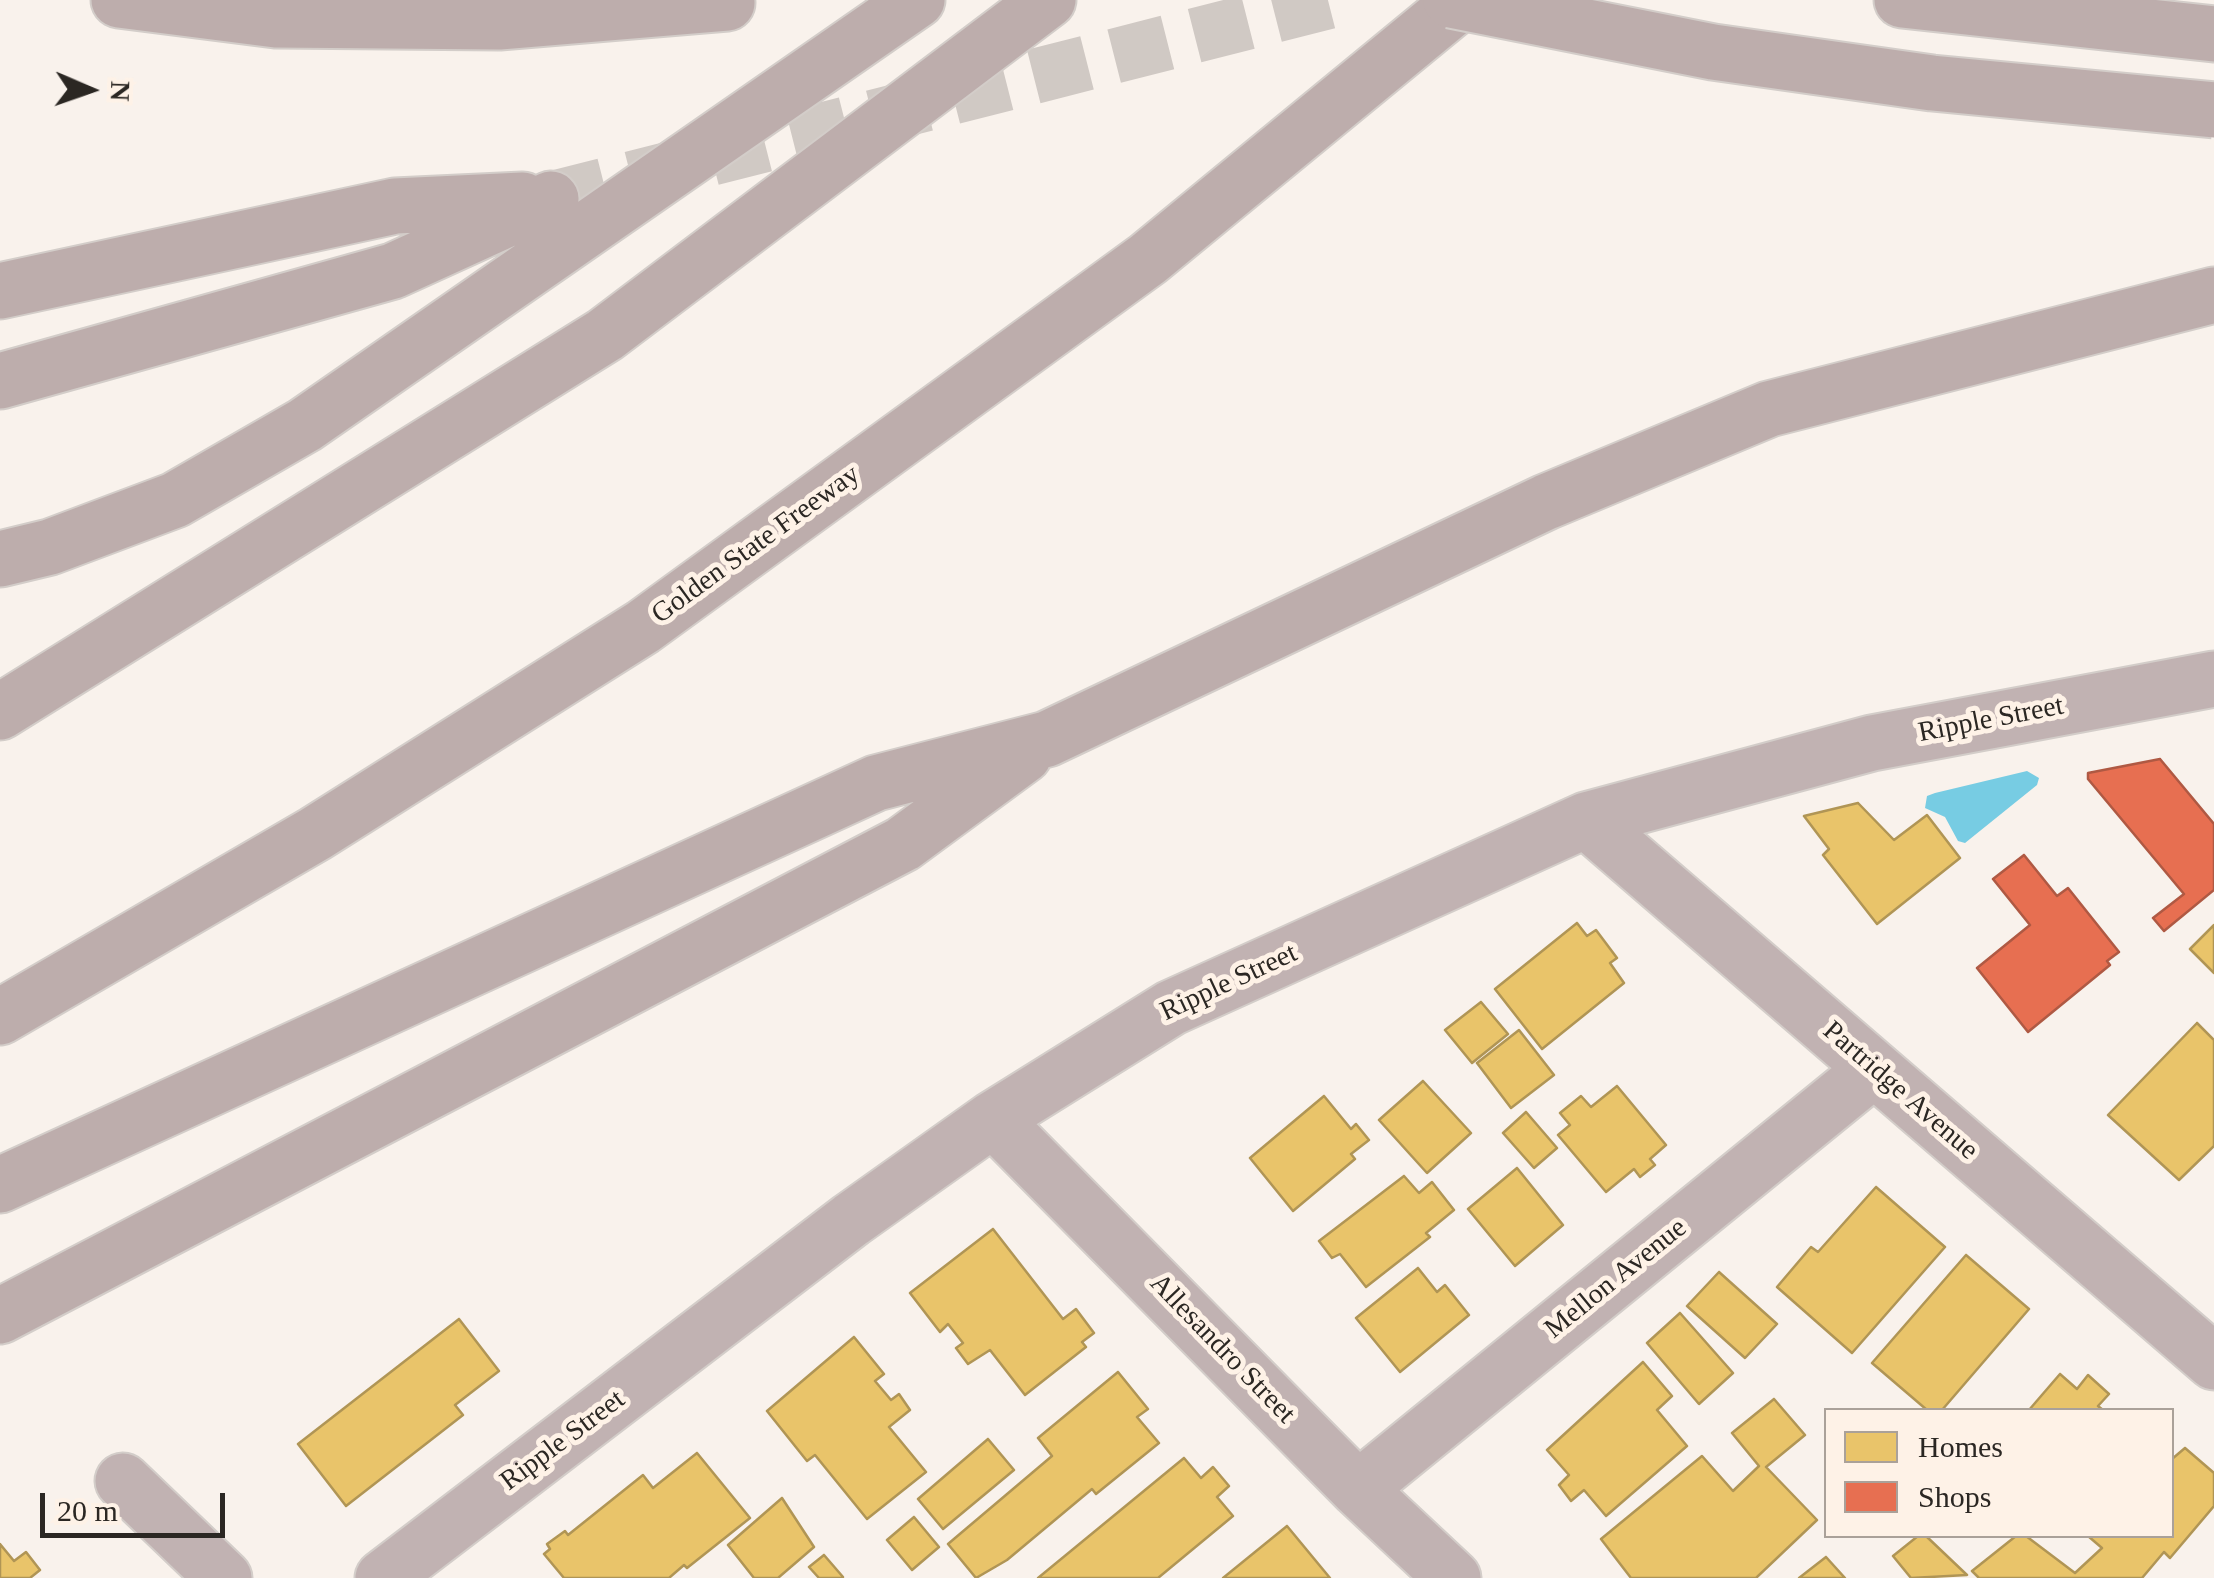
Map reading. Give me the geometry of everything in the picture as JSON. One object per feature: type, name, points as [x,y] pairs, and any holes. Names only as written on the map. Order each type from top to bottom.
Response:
[{"type":"highway","points":[[119,0],[276,20],[480,22],[726,3]]},
{"type":"highway","points":[[25,553],[176,500],[305,425],[917,0]]},
{"type":"highway","points":[[0,712],[605,335],[1048,0]]},
{"type":"highway","points":[[1451,0],[1713,52],[1932,83],[2214,110]]},
{"type":"highway","name":"Golden State Freeway","points":[[0,1017],[315,834],[643,627],[1148,259],[1463,0]]},
{"type":"highway","points":[[1902,0],[2214,34]]},
{"type":"highway","points":[[0,290],[395,206],[551,199],[393,271],[0,381]]},
{"type":"highway","points":[[0,1184],[876,783],[1047,739],[1306,620],[1546,502],[1768,409],[2214,294]]},
{"type":"highway","points":[[0,1316],[904,844],[1047,739]]},
{"type":"street","name":"Ripple Street","points":[[383,1578],[851,1220],[994,1118],[1171,1008],[1586,820],[1872,743],[2214,679]]},
{"type":"street","name":"Partridge Avenue","points":[[1586,820],[2214,1362]]},
{"type":"street","name":"Mellon Avenue","points":[[1358,1489],[1874,1069]]},
{"type":"street","name":"Allesandro Street","points":[[994,1118],[1358,1489],[1453,1578]]},
{"type":"street","points":[[123,1481],[224,1578]]},
{"type":"water","points":[[2027,771],[2039,778],[2037,785],[1965,843],[1958,841],[1945,817],[1925,808],[1927,796],[1935,793]]},
{"type":"building: Homes","points":[[1858,803],[1894,840],[1927,815],[1960,858],[1877,924],[1823,855],[1829,849],[1804,816]]},
{"type":"building: Homes","points":[[1577,923],[1587,936],[1596,930],[1617,958],[1610,963],[1624,983],[1542,1049],[1495,989]]},
{"type":"building: Homes","points":[[2214,925],[2214,973],[2190,949]]},
{"type":"building: Homes","points":[[1481,1002],[1508,1034],[1472,1063],[1445,1030]]},
{"type":"building: Homes","points":[[2197,1023],[2214,1040],[2214,1146],[2179,1180],[2108,1115]]},
{"type":"building: Homes","points":[[1519,1030],[1554,1075],[1511,1108],[1477,1063]]},
{"type":"building: Homes","points":[[1423,1081],[1471,1133],[1427,1173],[1379,1120]]},
{"type":"building: Homes","points":[[1617,1086],[1666,1145],[1650,1159],[1655,1165],[1640,1177],[1634,1169],[1606,1192],[1558,1135],[1570,1125],[1560,1113],[1581,1096],[1591,1107]]},
{"type":"building: Homes","points":[[1324,1096],[1351,1129],[1356,1124],[1369,1140],[1351,1154],[1355,1159],[1293,1211],[1250,1158]]},
{"type":"building: Homes","points":[[1526,1112],[1557,1148],[1534,1168],[1503,1133]]},
{"type":"building: Homes","points":[[1517,1168],[1563,1225],[1515,1266],[1468,1209]]},
{"type":"building: Homes","points":[[1404,1176],[1419,1193],[1432,1182],[1454,1210],[1426,1233],[1430,1237],[1366,1287],[1340,1254],[1332,1258],[1319,1241]]},
{"type":"building: Homes","points":[[1876,1187],[1945,1247],[1852,1353],[1777,1287],[1811,1247],[1818,1252]]},
{"type":"building: Homes","points":[[993,1229],[1063,1319],[1076,1309],[1094,1333],[1082,1342],[1086,1347],[1025,1395],[990,1350],[968,1364],[956,1348],[963,1343],[948,1324],[940,1332],[910,1293]]},
{"type":"building: Homes","points":[[1966,1255],[2029,1309],[1944,1408],[1925,1408],[1872,1363]]},
{"type":"building: Homes","points":[[1418,1268],[1437,1292],[1445,1285],[1469,1315],[1400,1372],[1356,1318]]},
{"type":"building: Homes","points":[[1719,1272],[1777,1324],[1745,1358],[1687,1306]]},
{"type":"building: Homes","points":[[1680,1313],[1733,1373],[1699,1404],[1647,1343]]},
{"type":"building: Homes","points":[[459,1319],[499,1371],[455,1405],[463,1415],[346,1506],[298,1444]]},
{"type":"building: Homes","points":[[854,1337],[884,1374],[875,1381],[891,1400],[899,1394],[910,1410],[889,1427],[926,1472],[867,1519],[815,1455],[807,1461],[767,1411]]},
{"type":"building: Homes","points":[[1643,1362],[1672,1396],[1657,1410],[1687,1446],[1606,1516],[1584,1490],[1571,1501],[1559,1485],[1569,1475],[1547,1450]]},
{"type":"building: Homes","points":[[1118,1372],[1148,1409],[1137,1417],[1159,1443],[1096,1494],[1092,1489],[1007,1560],[976,1578],[948,1544],[1052,1456],[1038,1438]]},
{"type":"building: Homes","points":[[2060,1374],[2077,1389],[2088,1375],[2109,1394],[2098,1406],[2100,1408],[2031,1408]]},
{"type":"building: Homes","points":[[1774,1399],[1805,1435],[1766,1467],[1817,1520],[1756,1578],[1631,1578],[1601,1539],[1702,1456],[1733,1491],[1759,1466],[1732,1433]]},
{"type":"building: Homes","points":[[988,1439],[1014,1470],[943,1529],[918,1499]]},
{"type":"building: Homes","points":[[2185,1448],[2214,1473],[2214,1506],[2170,1558],[2164,1552],[2142,1578],[1979,1578],[1972,1571],[2013,1538],[2029,1538],[2075,1573],[2102,1548],[2090,1538],[2174,1538],[2174,1457]]},
{"type":"building: Homes","points":[[697,1453],[750,1518],[687,1568],[684,1565],[669,1578],[564,1578],[544,1554],[550,1549],[547,1544],[565,1531],[568,1535],[643,1475],[653,1488]]},
{"type":"building: Homes","points":[[1184,1458],[1201,1478],[1213,1467],[1229,1486],[1217,1497],[1233,1516],[1158,1578],[1038,1578]]},
{"type":"building: Homes","points":[[782,1498],[814,1547],[778,1578],[754,1578],[728,1545]]},
{"type":"building: Homes","points":[[914,1517],[939,1547],[912,1570],[887,1540]]},
{"type":"building: Homes","points":[[1287,1526],[1330,1578],[1223,1578]]},
{"type":"building: Homes","points":[[1916,1538],[1928,1538],[1967,1575],[1911,1578],[1893,1556]]},
{"type":"building: Homes","points":[[0,1544],[14,1561],[26,1552],[40,1570],[30,1578],[0,1578]]},
{"type":"building: Homes","points":[[824,1555],[842,1578],[819,1578],[809,1567]]},
{"type":"building: Homes","points":[[1826,1557],[1845,1578],[1799,1578]]},
{"type":"building: Shops","points":[[2160,759],[2214,824],[2214,890],[2164,931],[2153,918],[2184,894],[2088,779],[2088,773]]},
{"type":"building: Shops","points":[[2024,855],[2057,896],[2068,888],[2119,952],[2107,961],[2110,965],[2028,1032],[1977,968],[2030,925],[1993,879]]},
{"type":"tunnel","points":[[551,199],[1335,0]]}]
